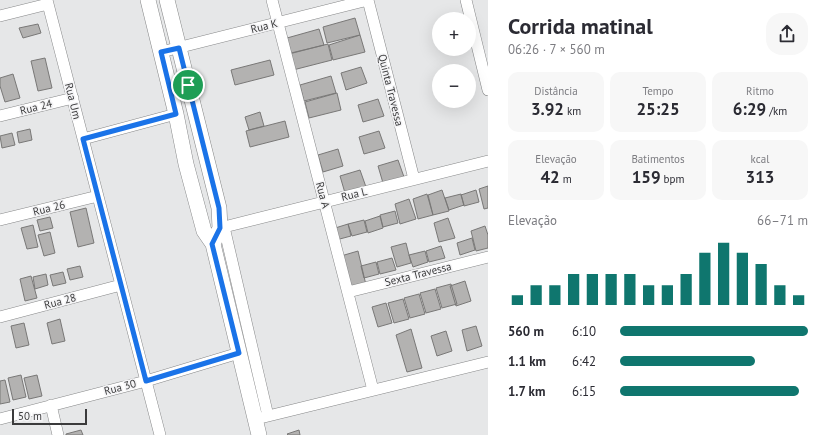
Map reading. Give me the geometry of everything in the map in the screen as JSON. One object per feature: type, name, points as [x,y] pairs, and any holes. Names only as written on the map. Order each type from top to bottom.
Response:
[{"type":"street","points":[[148,0],[176,114],[186,164],[204,231],[212,244],[239,353],[262,418]]},
{"type":"street","points":[[167,0],[219,208],[262,418],[260,435]]},
{"type":"street","name":"Rua A","points":[[272,0],[373,390]]},
{"type":"street","name":"Rua K","points":[[161,52],[368,0]]},
{"type":"street","name":"Quinta Travessa","points":[[368,0],[414,179]]},
{"type":"street","points":[[466,0],[485,64],[488,90]]},
{"type":"street","points":[[0,16],[48,2]]},
{"type":"street","name":"Rua Um","points":[[48,2],[160,435]]},
{"type":"street","name":"Rua 24","points":[[0,116],[73,98]]},
{"type":"street","points":[[83,139],[176,114]]},
{"type":"street","name":"Rua L","points":[[222,228],[488,161]]},
{"type":"street","name":"Rua 26","points":[[0,220],[98,196]]},
{"type":"street","points":[[212,244],[222,228]]},
{"type":"street","name":"Sexta Travessa","points":[[348,292],[488,256]]},
{"type":"street","name":"Rua 28","points":[[0,316],[121,285]]},
{"type":"street","name":"Rua 30","points":[[0,418],[146,381],[239,353]]},
{"type":"street","points":[[262,418],[488,362]]},
{"type":"street","points":[[51,405],[58,435]]},
{"type":"building","points":[[355,18],[360,35],[327,43],[323,27]]},
{"type":"building","points":[[38,24],[41,33],[23,38],[19,28]]},
{"type":"building","points":[[319,29],[324,45],[291,53],[287,38]]},
{"type":"building","points":[[360,35],[365,52],[333,60],[329,45]]},
{"type":"building","points":[[328,44],[332,60],[293,70],[289,54]]},
{"type":"building","points":[[45,58],[52,88],[38,91],[31,61]]},
{"type":"building","points":[[270,60],[274,75],[235,85],[231,70]]},
{"type":"building","points":[[361,67],[367,83],[346,90],[341,73]]},
{"type":"building","points":[[13,74],[20,98],[5,102],[0,86],[0,78]]},
{"type":"building","points":[[331,76],[336,93],[304,101],[300,85]]},
{"type":"building","points":[[337,93],[341,110],[309,118],[305,102]]},
{"type":"building","points":[[378,99],[384,116],[363,122],[358,105]]},
{"type":"building","points":[[260,112],[264,126],[249,130],[245,117]]},
{"type":"building","points":[[285,121],[289,137],[250,147],[246,131]]},
{"type":"building","points":[[30,129],[32,140],[19,143],[17,132]]},
{"type":"building","points":[[379,131],[385,148],[364,154],[359,137]]},
{"type":"building","points":[[12,133],[15,145],[2,148],[0,136]]},
{"type":"building","points":[[338,149],[343,166],[323,172],[318,155]]},
{"type":"building","points":[[398,160],[404,177],[383,183],[378,166]]},
{"type":"building","points":[[360,170],[366,187],[345,193],[340,176]]},
{"type":"building","points":[[488,186],[488,208],[484,209],[479,189]]},
{"type":"building","points":[[442,190],[449,211],[433,215],[428,195]]},
{"type":"building","points":[[476,190],[479,202],[464,206],[461,195]]},
{"type":"building","points":[[427,194],[433,215],[418,219],[413,199]]},
{"type":"building","points":[[461,194],[464,205],[449,210],[445,198]]},
{"type":"building","points":[[409,199],[416,219],[400,224],[395,204]]},
{"type":"building","points":[[86,208],[94,243],[78,247],[70,212]]},
{"type":"building","points":[[395,211],[398,223],[383,227],[380,215]]},
{"type":"building","points":[[380,216],[383,228],[368,233],[365,221]]},
{"type":"building","points":[[50,217],[53,228],[40,231],[37,220]]},
{"type":"building","points":[[448,218],[455,238],[439,242],[434,223]]},
{"type":"building","points":[[364,220],[367,232],[352,236],[348,224]]},
{"type":"building","points":[[348,224],[351,236],[336,240],[332,229]]},
{"type":"building","points":[[33,225],[38,247],[27,249],[21,228]]},
{"type":"building","points":[[485,226],[488,235],[488,248],[476,251],[471,231]]},
{"type":"building","points":[[50,232],[55,253],[44,256],[38,235]]},
{"type":"building","points":[[472,238],[475,250],[460,255],[457,243]]},
{"type":"building","points":[[406,243],[411,263],[397,267],[391,247]]},
{"type":"building","points":[[441,246],[445,258],[429,262],[426,251]]},
{"type":"building","points":[[358,251],[366,285],[350,290],[341,256]]},
{"type":"building","points":[[425,251],[428,262],[413,267],[409,255]]},
{"type":"building","points":[[392,258],[396,270],[380,274],[377,262]]},
{"type":"building","points":[[376,262],[379,274],[364,278],[361,266]]},
{"type":"building","points":[[80,266],[83,277],[70,280],[67,269]]},
{"type":"building","points":[[63,272],[66,283],[53,286],[50,275]]},
{"type":"building","points":[[46,274],[48,285],[35,289],[33,277]]},
{"type":"building","points":[[31,276],[37,298],[25,301],[20,279]]},
{"type":"building","points":[[465,281],[471,301],[456,306],[450,286]]},
{"type":"building","points":[[451,284],[457,304],[442,308],[436,288]]},
{"type":"building","points":[[435,289],[441,309],[426,313],[420,293]]},
{"type":"building","points":[[419,294],[425,314],[410,318],[404,298]]},
{"type":"building","points":[[403,299],[409,319],[394,323],[388,303]]},
{"type":"building","points":[[386,303],[392,323],[378,327],[372,307]]},
{"type":"building","points":[[60,319],[65,341],[52,344],[47,323]]},
{"type":"building","points":[[24,323],[29,345],[16,348],[11,326]]},
{"type":"building","points":[[476,326],[482,346],[467,351],[462,330]]},
{"type":"building","points":[[411,329],[422,368],[407,372],[396,335]]},
{"type":"building","points":[[446,331],[452,351],[437,356],[431,336]]},
{"type":"building","points":[[21,375],[26,397],[13,400],[8,378]]},
{"type":"building","points":[[37,375],[42,396],[29,399],[24,378]]},
{"type":"building","points":[[5,380],[10,402],[0,404],[0,381]]},
{"type":"building","points":[[81,430],[83,435],[66,435],[66,434]]},
{"type":"building","points":[[299,430],[300,435],[287,434]]},
{"type":"route","points":[[179,48],[188,85],[219,208],[220,228],[212,244],[239,353],[146,381],[83,139],[176,114],[161,52],[179,48]]}]
